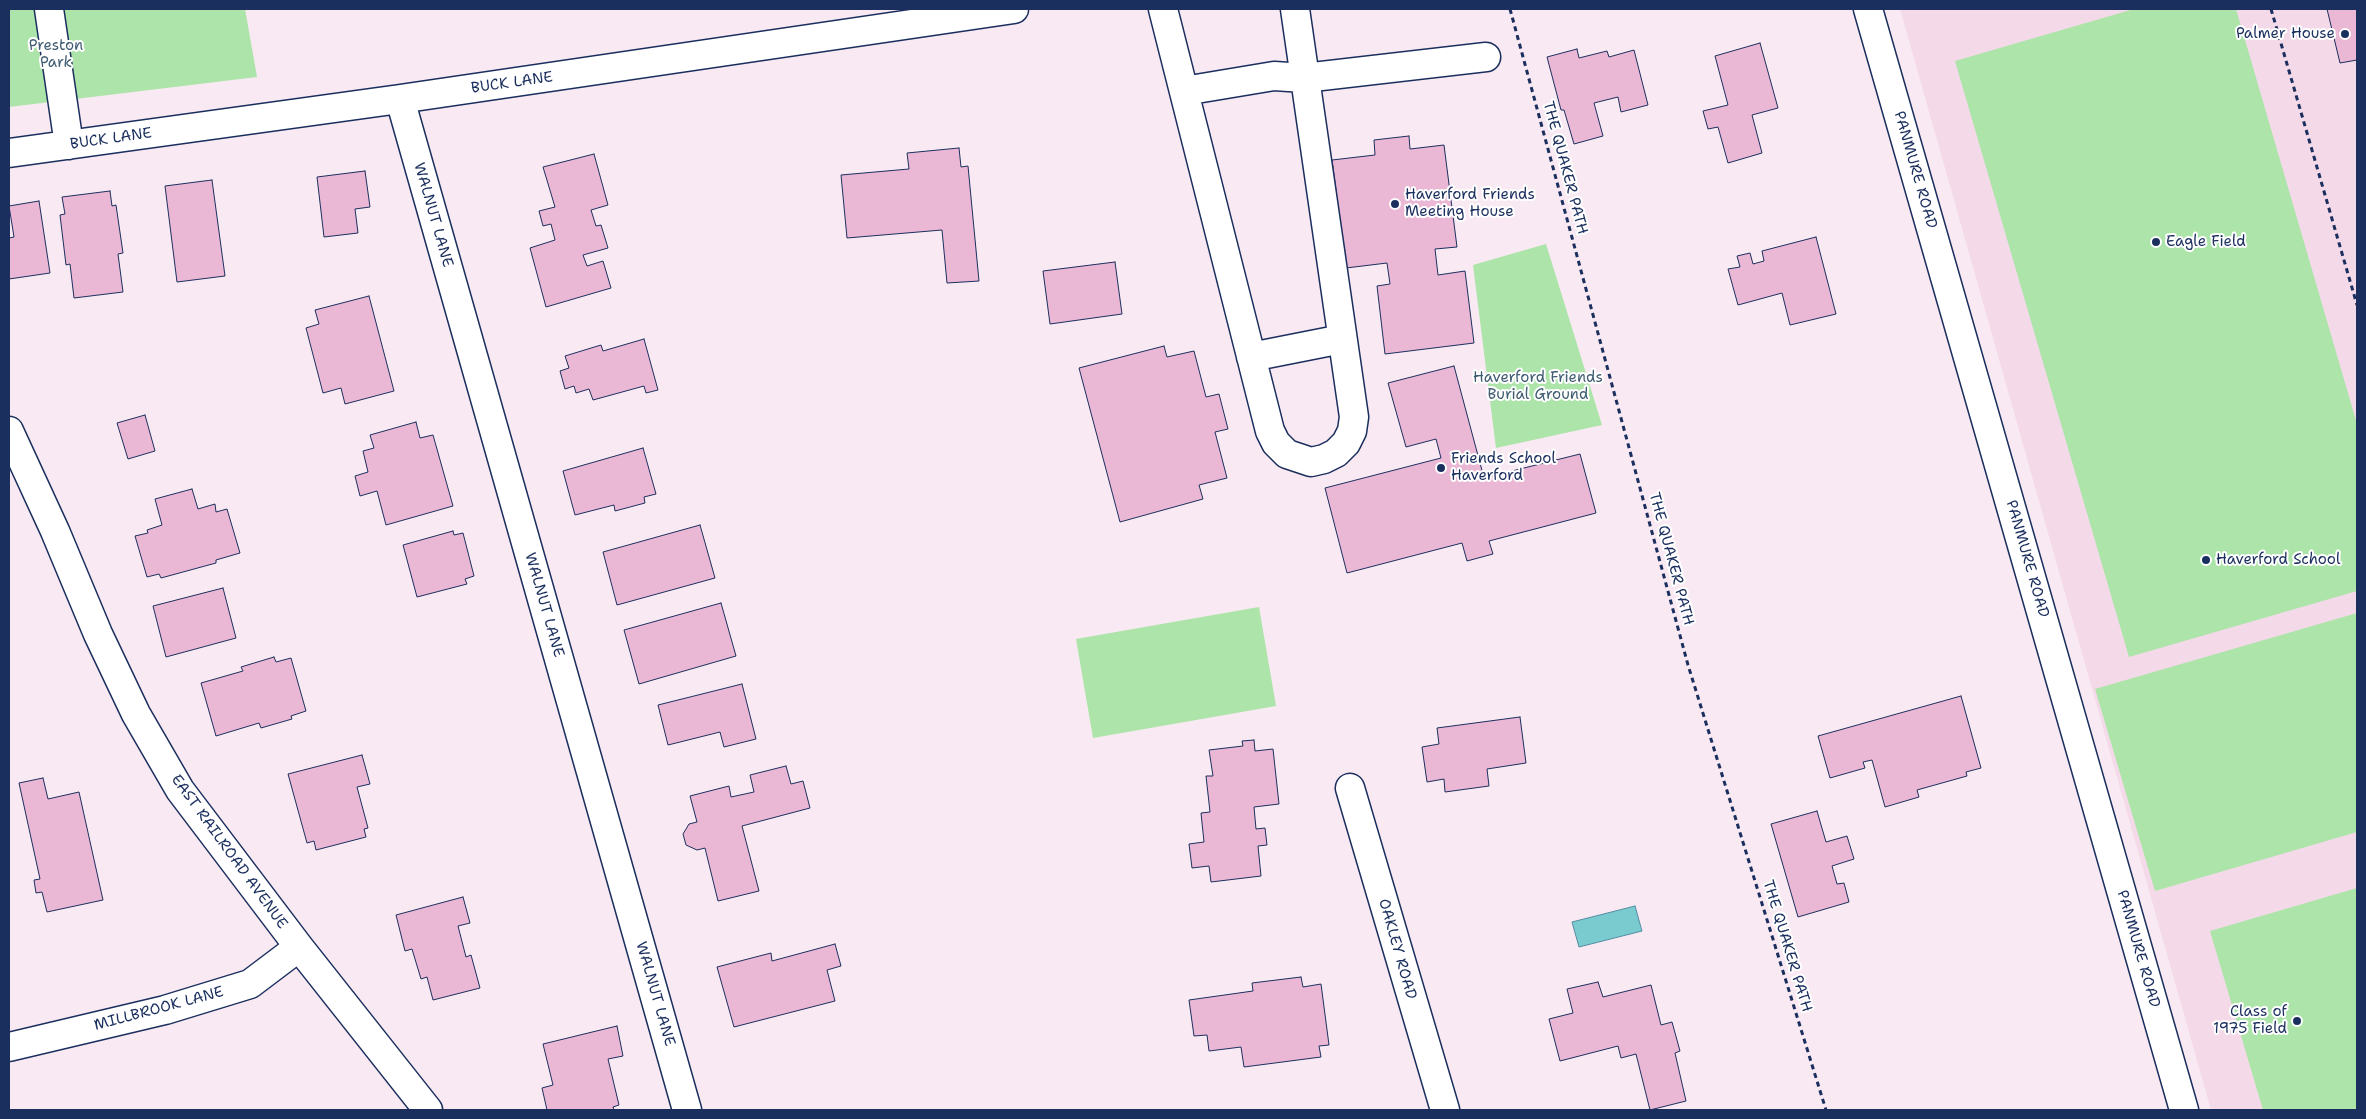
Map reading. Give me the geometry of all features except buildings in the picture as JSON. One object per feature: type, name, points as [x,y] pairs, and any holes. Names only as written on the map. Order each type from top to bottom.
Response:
[{"type":"street","points":[[49,9],[69,145]]},
{"type":"street","name":"BUCK LANE","points":[[9,153],[400,99],[906,17],[1014,9]]},
{"type":"street","points":[[1163,9],[1270,430],[1276,443],[1287,454],[1311,462],[1324,459],[1336,453],[1346,443],[1352,431],[1354,417],[1295,9]]},
{"type":"street","name":"PANMURE ROAD","points":[[1868,9],[2184,1110]]},
{"type":"street","points":[[1184,91],[1274,76],[1304,78],[1486,57]]},
{"type":"street","name":"WALNUT LANE","points":[[400,99],[688,1110]]},
{"type":"street","points":[[1251,357],[1342,339]]},
{"type":"street","name":"EAST RAILROAD AVENUE","points":[[9,431],[55,531],[98,634],[141,722],[180,790],[299,947],[428,1110]]},
{"type":"street","name":"OAKLEY ROAD","points":[[1350,788],[1444,1110]]},
{"type":"street","name":"MILLBROOK LANE","points":[[9,1047],[165,1010],[250,984],[299,947]]},
{"type":"path","name":"THE QUAKER PATH","points":[[1510,9],[1688,665],[1826,1110]]},
{"type":"path","points":[[2271,9],[2357,305]]},
{"type":"shaded area","name":"Haverford School","points":[[1900,9],[2357,9],[2357,1110],[2211,1110]]},
{"type":"green space","name":"Preston Park","points":[[9,9],[245,9],[257,77],[9,107]]},
{"type":"green space","name":"Eagle Field","points":[[2134,9],[2236,9],[2357,424],[2357,591],[2129,657],[1955,61]]},
{"type":"green space","name":"Haverford Friends Burial Ground","points":[[1546,244],[1602,425],[1496,448],[1473,265]]},
{"type":"green space","points":[[1259,607],[1276,706],[1093,738],[1076,639]]},
{"type":"green space","points":[[2357,613],[2357,832],[2155,891],[2095,689]]},
{"type":"green space","name":"Class of 1975 Field","points":[[2357,888],[2357,1110],[2263,1110],[2210,931]]},
{"type":"water","points":[[1635,906],[1642,931],[1579,947],[1572,922]]},
{"type":"place","name":"Palmer House","points":[[2345,34]]},
{"type":"place","name":"Haverford Friends Meeting House","points":[[1395,204]]},
{"type":"place","name":"Eagle Field","points":[[2156,242]]},
{"type":"place","name":"Friends School Haverford","points":[[1441,468]]},
{"type":"place","name":"Haverford School","points":[[2206,560]]},
{"type":"place","name":"Class of 1975 Field","points":[[2297,1021]]}]
